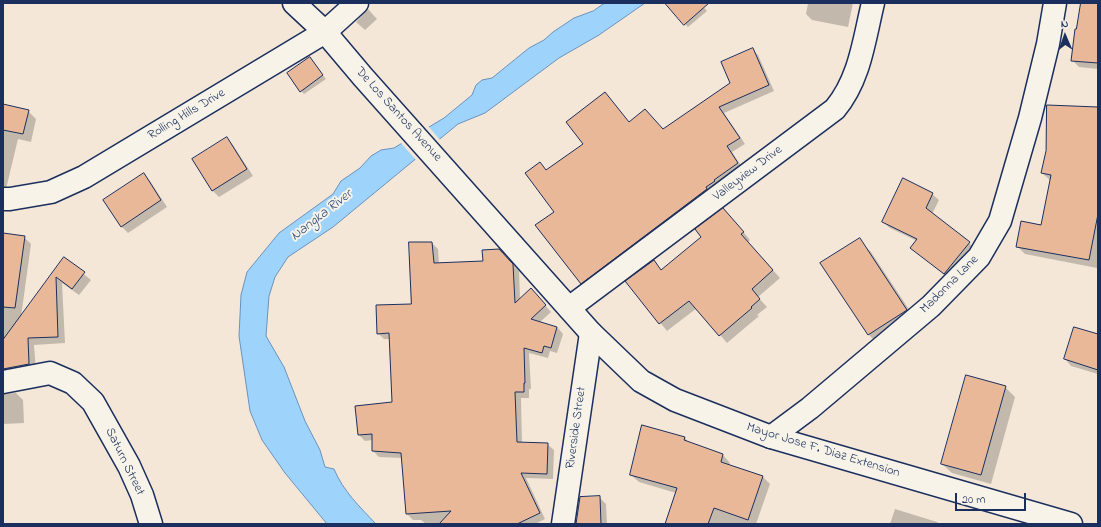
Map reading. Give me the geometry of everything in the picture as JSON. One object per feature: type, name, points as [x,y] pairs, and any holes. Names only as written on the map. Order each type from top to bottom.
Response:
[{"type":"street","name":"De Los Santos Avenue","points":[[294,3],[325,32],[363,77],[500,230]]},
{"type":"street","name":"Rolling Hills Drive","points":[[3,199],[51,192],[84,177],[325,32],[357,3]]},
{"type":"street","name":"Valleyview Drive","points":[[569,308],[835,109],[852,85],[858,68],[873,3]]},
{"type":"street","name":"Madonna Lane","points":[[771,437],[810,408],[931,306],[979,257],[1000,221],[1030,118],[1048,44],[1055,3]]},
{"type":"street","name":"Mayor Jose F. Diaz Extension","points":[[500,230],[591,332],[641,381],[658,392],[771,437],[1071,524]]},
{"type":"street","name":"Riverside Street","points":[[563,524],[591,332]]},
{"type":"street","name":"Saturn Street","points":[[3,382],[50,374],[73,382],[93,402],[129,466],[142,494],[151,524]]},
{"type":"water","name":"Nangka River","points":[[605,3],[645,3],[599,35],[559,58],[485,113],[458,124],[333,227],[288,257],[275,277],[269,296],[266,336],[284,367],[305,421],[320,450],[325,467],[334,469],[347,492],[376,524],[327,524],[285,473],[262,440],[250,411],[239,336],[241,295],[247,272],[279,233],[333,194],[341,181],[360,168],[371,156],[381,150],[394,148],[444,118],[472,95],[476,85],[482,80],[492,78],[529,48],[544,40],[574,18],[593,11]]},
{"type":"pier","points":[[428,126],[441,141],[417,161],[400,142]]},
{"type":"building","points":[[665,3],[709,3],[684,25]]},
{"type":"building","points":[[1081,3],[1098,3],[1098,63],[1071,61],[1075,29]]},
{"type":"building","points":[[753,48],[769,85],[719,107],[740,138],[727,146],[738,163],[714,180],[715,181],[706,187],[707,189],[581,284],[535,225],[554,212],[525,173],[540,162],[546,170],[583,144],[566,122],[605,92],[629,122],[645,109],[663,129],[730,83],[721,62]]},
{"type":"building","points":[[310,57],[323,75],[300,92],[287,73]]},
{"type":"building","points":[[3,104],[29,110],[23,134],[3,130]]},
{"type":"building","points":[[1047,105],[1098,107],[1098,214],[1089,260],[1016,247],[1021,221],[1041,225],[1051,175],[1041,173],[1046,151]]},
{"type":"building","points":[[227,137],[247,169],[212,191],[192,159]]},
{"type":"building","points":[[144,173],[161,200],[121,227],[103,200]]},
{"type":"building","points":[[903,178],[933,193],[926,208],[970,242],[944,274],[910,248],[917,239],[882,222]]},
{"type":"building","points":[[723,208],[744,232],[741,234],[773,270],[752,289],[760,299],[751,307],[752,308],[719,336],[689,301],[659,324],[625,281],[654,260],[661,270],[701,237],[695,229]]},
{"type":"building","points":[[3,233],[25,236],[15,308],[3,307]]},
{"type":"building","points":[[860,238],[907,310],[868,335],[820,263]]},
{"type":"building","points":[[409,242],[432,242],[434,263],[483,261],[482,250],[499,249],[513,264],[515,303],[531,288],[546,305],[531,319],[557,327],[551,348],[544,346],[542,353],[524,348],[524,392],[515,392],[517,442],[548,443],[547,474],[521,473],[540,513],[517,524],[439,524],[451,511],[406,514],[401,453],[372,451],[372,434],[358,435],[355,406],[392,402],[389,333],[377,334],[376,305],[411,304]]},
{"type":"building","points":[[64,257],[85,272],[72,289],[56,277],[58,337],[28,338],[29,364],[3,369],[3,340]]},
{"type":"building","points":[[1074,327],[1098,334],[1098,370],[1064,359]]},
{"type":"building","points":[[966,375],[1006,386],[981,475],[941,464]]},
{"type":"building","points":[[642,425],[685,437],[684,440],[723,454],[721,462],[763,476],[748,520],[714,508],[708,524],[665,524],[677,488],[630,475]]},
{"type":"building","points":[[600,496],[601,524],[576,524],[580,497]]}]
